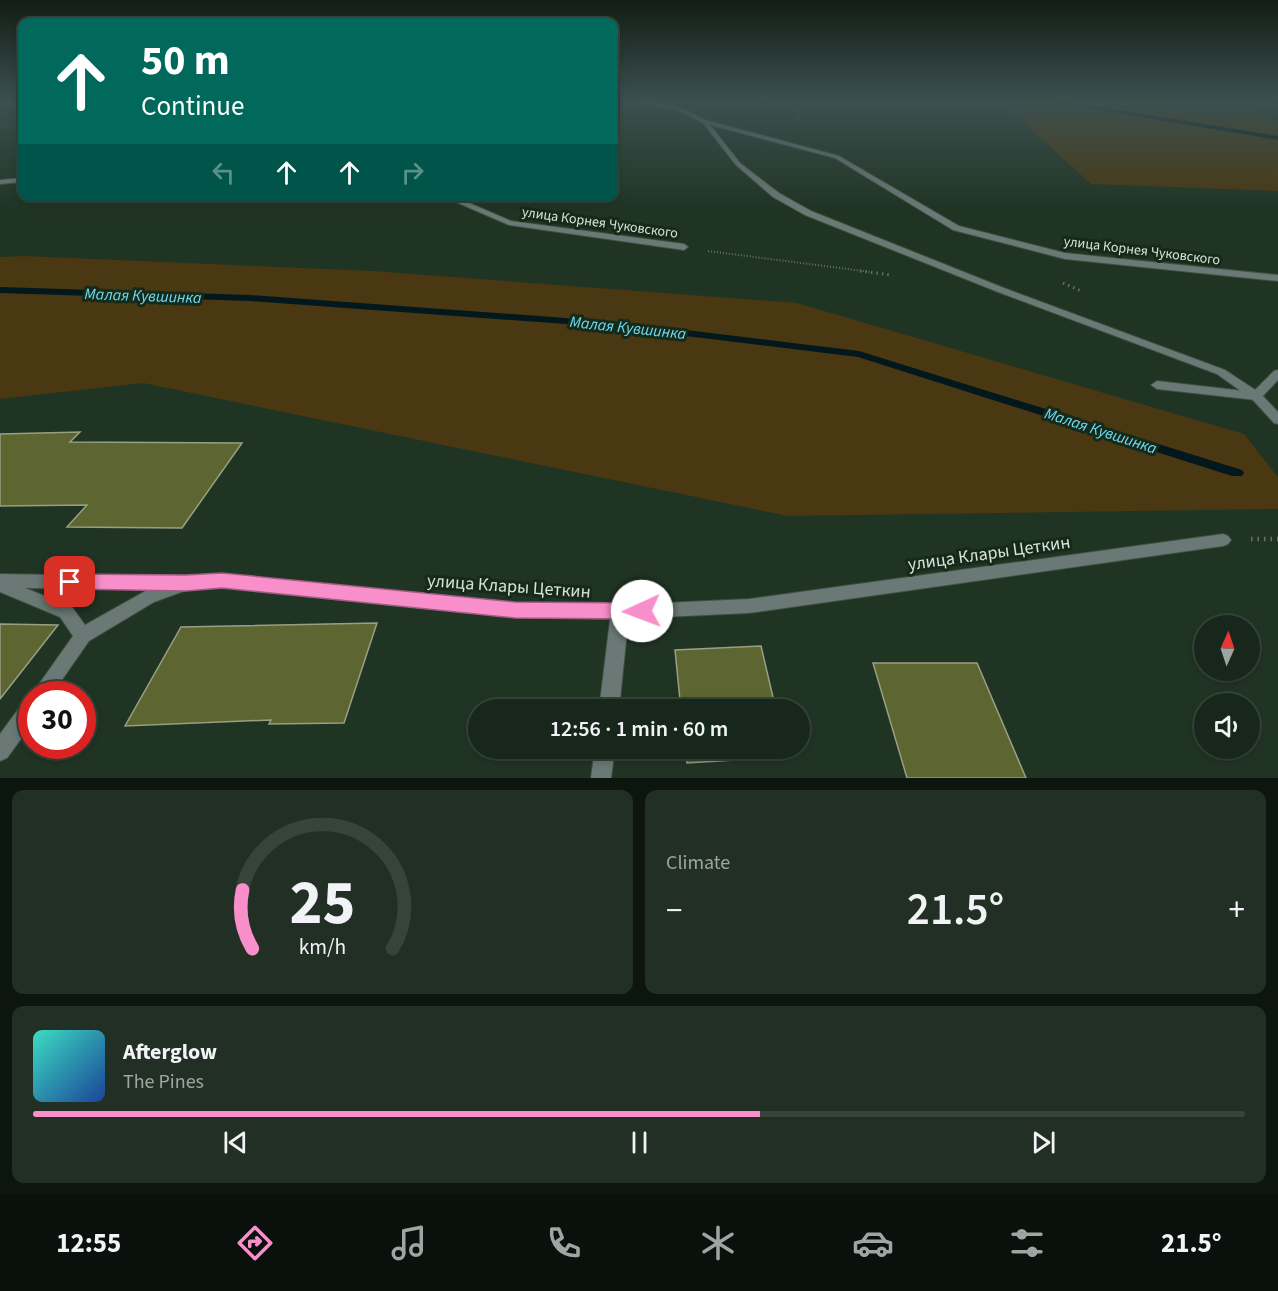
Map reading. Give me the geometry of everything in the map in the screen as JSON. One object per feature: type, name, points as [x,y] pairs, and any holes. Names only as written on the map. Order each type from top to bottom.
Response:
[{"type":"street","points":[[717,137],[738,164],[776,195],[808,213],[1001,290],[1221,372],[1256,396],[1278,420]]},
{"type":"street","name":"улица Корнея Чуковского","points":[[761,137],[837,158],[956,228],[1065,256],[1278,278]]},
{"type":"street","points":[[0,182],[18,180]]},
{"type":"street","name":"улица Корнея Чуковского","points":[[457,201],[509,223],[684,247]]},
{"type":"street","points":[[1256,396],[1278,373]]},
{"type":"street","points":[[1157,385],[1256,396]]},
{"type":"street","name":"улица Клары Цеткин","points":[[83,636],[148,597],[186,583],[222,581],[515,610],[620,612],[749,606],[1223,540]]},
{"type":"street","points":[[0,583],[186,583]]},
{"type":"street","points":[[0,583],[66,612],[83,636],[50,681]]},
{"type":"street","points":[[610,699],[620,612]]},
{"type":"street","points":[[0,751],[18,726]]},
{"type":"street","points":[[601,778],[603,759]]},
{"type":"path","points":[[684,247],[895,276]]},
{"type":"shaded area","points":[[1040,137],[1278,137],[1278,191],[1091,184]]},
{"type":"shaded area","points":[[24,256],[373,271],[797,303],[1244,434],[1278,477],[1278,509],[788,516],[143,383],[0,399],[0,257]]},
{"type":"building","points":[[80,432],[70,442],[242,443],[182,528],[67,527],[87,505],[0,506],[0,434]]},
{"type":"building","points":[[377,623],[344,723],[269,724],[271,720],[125,726],[181,627]]},
{"type":"building","points":[[0,624],[58,625],[0,699]]},
{"type":"building","points":[[761,646],[773,699],[680,699],[675,650]]},
{"type":"building","points":[[873,663],[977,663],[1026,778],[907,778]]},
{"type":"building","points":[[687,759],[753,759],[687,763]]},
{"type":"waterway","points":[[1274,137],[1278,138]]},
{"type":"waterway","name":"Малая Кувшинка","points":[[0,290],[250,298],[620,325],[859,354],[1237,473]]},
{"type":"route","points":[[70,582],[222,581],[515,610],[642,611]]}]
